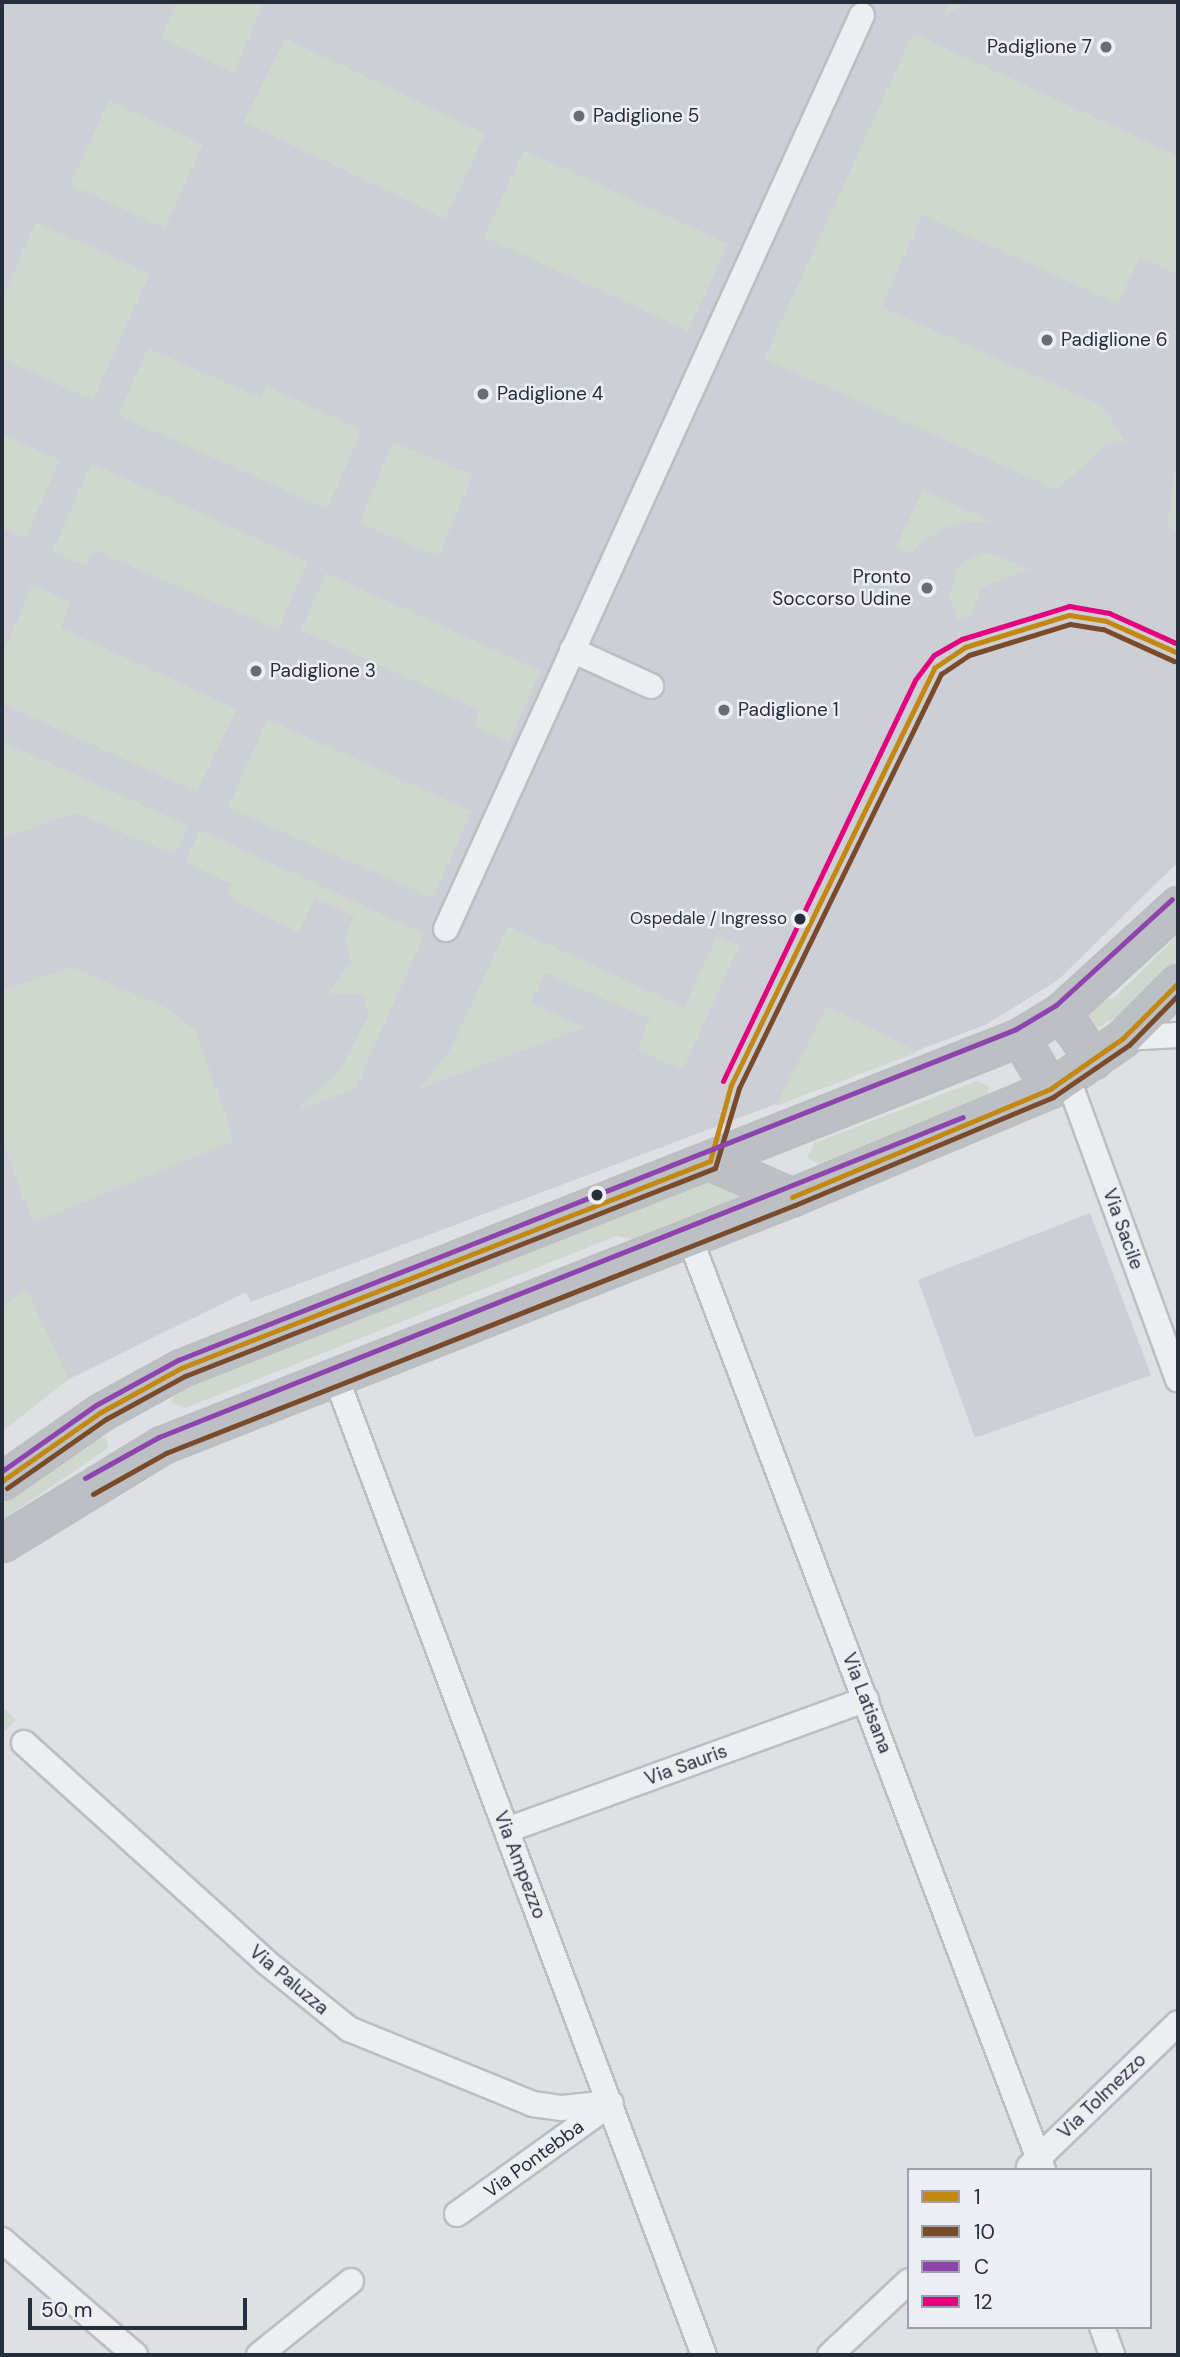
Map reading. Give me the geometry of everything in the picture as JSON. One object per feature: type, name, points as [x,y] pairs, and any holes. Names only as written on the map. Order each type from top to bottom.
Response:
[{"type":"main road","points":[[2,1481],[101,1412],[137,1391],[303,1317],[710,1161],[1020,1037],[1061,1012],[1178,905]]},
{"type":"main road","points":[[2,1544],[126,1464],[162,1445],[792,1197],[1071,1076],[1123,1038],[1178,983]]},
{"type":"main road","points":[[1061,1012],[1071,1076]]},
{"type":"main road","points":[[1020,1037],[1071,1076]]},
{"type":"main road","points":[[710,1161],[792,1197]]},
{"type":"main road","points":[[137,1391],[162,1445]]},
{"type":"main road","points":[[101,1412],[126,1464]]},
{"type":"street","points":[[446,929],[862,15]]},
{"type":"street","points":[[572,650],[651,686]]},
{"type":"street","points":[[1123,1038],[1178,1035]]},
{"type":"street","name":"Via Sacile","points":[[1071,1076],[1178,1379]]},
{"type":"street","name":"Via Latisana","points":[[690,1236],[866,1699],[1036,2166]]},
{"type":"street","name":"Via Ampezzo","points":[[335,1375],[704,2355]]},
{"type":"street","name":"Via Sauris","points":[[507,1830],[866,1699]]},
{"type":"street","name":"Via Paluzza","points":[[24,1743],[266,1962],[349,2029],[533,2104],[562,2108],[611,2104]]},
{"type":"street","name":"Via Tolmezzo","points":[[1036,2166],[1178,2023]]},
{"type":"street","name":"Via Pontebba","points":[[457,2214],[611,2104]]},
{"type":"street","points":[[2,2240],[135,2355]]},
{"type":"street","points":[[259,2355],[351,2281]]},
{"type":"street","points":[[830,2355],[907,2283]]},
{"type":"street","points":[[1103,2329],[1112,2355]]},
{"type":"shaded area","points":[[2,2],[1178,2],[1178,862],[1058,980],[985,1025],[251,1302],[246,1292],[69,1379],[2,1431]]},
{"type":"shaded area","points":[[177,2],[264,2],[234,73],[161,38]]},
{"type":"shaded area","points":[[949,2],[970,2],[944,15]]},
{"type":"shaded area","points":[[913,33],[1178,156],[1178,274],[1140,258],[1118,304],[922,215],[882,307],[1103,406],[1125,441],[1104,446],[1057,490],[764,359]]},
{"type":"shaded area","points":[[285,38],[486,134],[445,219],[244,122]]},
{"type":"shaded area","points":[[109,101],[203,144],[165,228],[70,185]]},
{"type":"shaded area","points":[[524,150],[728,244],[688,331],[484,237]]},
{"type":"shaded area","points":[[36,222],[150,273],[93,400],[2,359],[2,299]]},
{"type":"shaded area","points":[[148,348],[261,398],[267,386],[362,430],[327,509],[118,415]]},
{"type":"shaded area","points":[[2,434],[60,460],[25,539],[2,528]]},
{"type":"shaded area","points":[[393,442],[473,475],[438,557],[359,523]]},
{"type":"shaded area","points":[[1178,453],[1178,532],[1167,527]]},
{"type":"shaded area","points":[[92,463],[308,562],[278,630],[94,550],[86,566],[52,552]]},
{"type":"shaded area","points":[[923,490],[998,524],[969,522],[947,527],[919,544],[912,554],[896,547]]},
{"type":"shaded area","points":[[984,552],[1030,568],[981,588],[971,615],[958,620],[950,597],[956,571],[964,561]]},
{"type":"shaded area","points":[[326,573],[541,671],[509,742],[475,727],[481,711],[301,630]]},
{"type":"shaded area","points":[[33,584],[71,602],[61,628],[237,709],[197,792],[2,704],[2,654]]},
{"type":"shaded area","points":[[267,719],[472,811],[433,898],[228,808]]},
{"type":"shaded area","points":[[2,741],[189,826],[175,855],[76,813],[2,839]]},
{"type":"shaded area","points":[[200,830],[425,934],[355,1089],[296,1111],[339,1071],[369,1015],[364,994],[327,995],[352,959],[344,939],[354,916],[315,899],[299,933],[227,896],[231,884],[185,862]]},
{"type":"shaded area","points":[[508,926],[684,1007],[717,936],[739,946],[683,1070],[637,1050],[650,1019],[545,973],[531,1003],[585,1027],[419,1089],[450,1050]]},
{"type":"shaded area","points":[[1178,935],[1178,960],[1122,1014],[1099,1027],[1088,1024],[1084,1011],[1095,999],[1113,999]]},
{"type":"shaded area","points":[[72,967],[169,1009],[196,1031],[234,1141],[33,1223],[2,1139],[2,990]]},
{"type":"shaded area","points":[[827,1006],[918,1052],[776,1106]]},
{"type":"shaded area","points":[[977,1081],[989,1086],[988,1096],[823,1165],[807,1158],[814,1143]]},
{"type":"shaded area","points":[[699,1179],[760,1196],[641,1241],[617,1236],[185,1408],[170,1402],[178,1389]]},
{"type":"shaded area","points":[[1090,1213],[1151,1375],[975,1438],[918,1280]]},
{"type":"shaded area","points":[[26,1288],[69,1379],[2,1431],[2,1308]]},
{"type":"shaded area","points":[[93,1436],[106,1438],[108,1448],[2,1520],[2,1497]]},
{"type":"shaded area","points":[[2,1706],[16,1720],[2,1734]]},
{"type":"transit line","name":"12","points":[[723,1081],[915,680],[934,655],[962,639],[1069,606],[1109,613],[1178,644]]},
{"type":"transit line","name":"1","points":[[710,1161],[731,1085],[934,668],[965,647],[1069,615],[1106,621],[1178,653]]},
{"type":"transit line","name":"10","points":[[7,1488],[106,1419],[185,1376],[715,1168],[739,1088],[941,674],[969,655],[1070,624],[1103,629],[1174,661]]},
{"type":"transit line","name":"C","points":[[2,1471],[96,1405],[178,1360],[1016,1029],[1056,1005],[1172,899]]},
{"type":"transit line","name":"1","points":[[792,1197],[1050,1089],[1123,1038],[1178,983]]},
{"type":"transit line","name":"10","points":[[93,1494],[166,1453],[795,1205],[1053,1097],[1129,1045],[1178,995]]},
{"type":"transit line","name":"C","points":[[85,1478],[159,1437],[963,1117]]},
{"type":"transit line","name":"1","points":[[2,1481],[101,1412],[181,1368],[710,1161]]},
{"type":"place","name":"Padiglione 7","points":[[1106,47]]},
{"type":"place","name":"Padiglione 5","points":[[579,116]]},
{"type":"place","name":"Padiglione 6","points":[[1047,340]]},
{"type":"place","name":"Padiglione 4","points":[[483,394]]},
{"type":"place","name":"Pronto Soccorso Udine","points":[[927,588]]},
{"type":"place","name":"Padiglione 3","points":[[256,671]]},
{"type":"place","name":"Padiglione 1","points":[[724,710]]},
{"type":"place","name":"Ospedale / Ingresso","points":[[800,919]]}]
